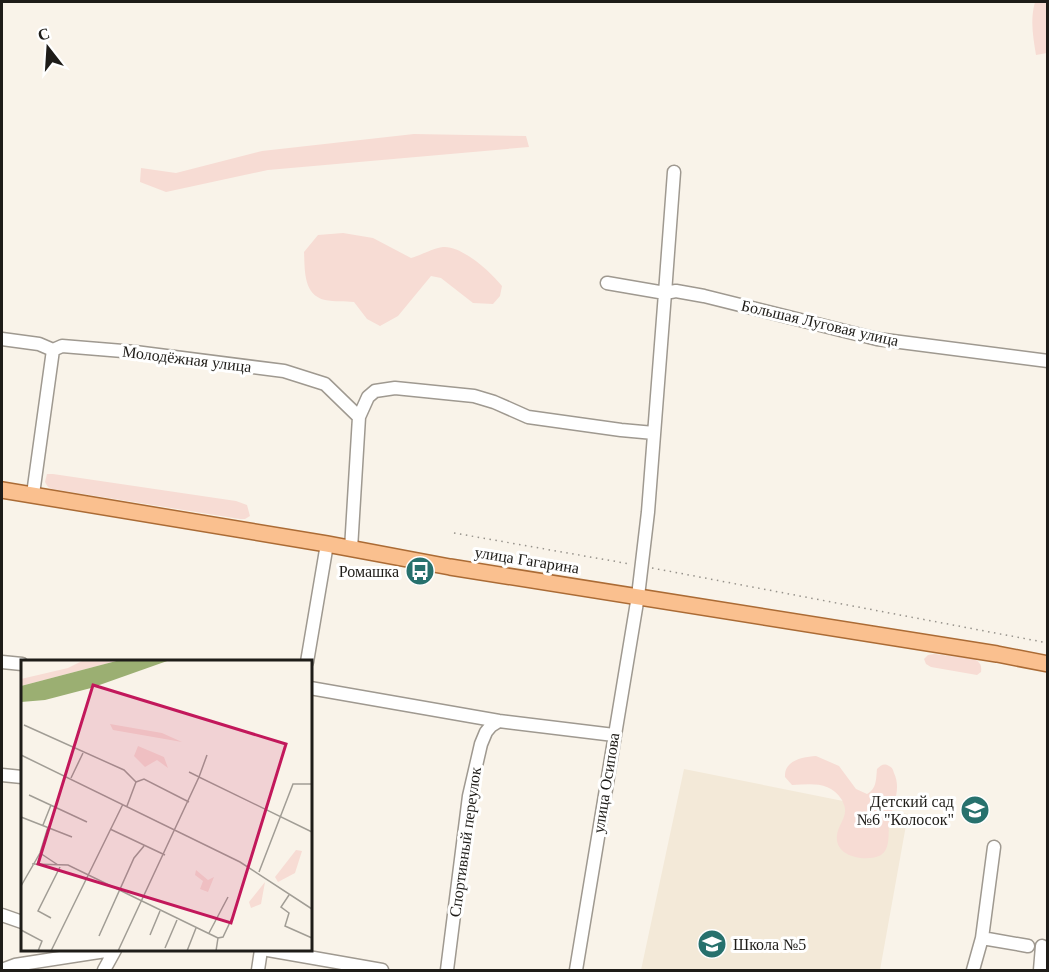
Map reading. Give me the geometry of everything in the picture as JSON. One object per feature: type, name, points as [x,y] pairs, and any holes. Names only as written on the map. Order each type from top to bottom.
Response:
[{"type":"main road","name":"улица Гагарина","points":[[2,490],[327,544],[450,567],[1047,664]]},
{"type":"street","name":"улица Осипова","points":[[576,970],[638,596],[648,512],[674,172]]},
{"type":"street","name":"Большая Луговая улица","points":[[608,283],[665,293],[676,291],[704,296],[877,339],[1047,361]]},
{"type":"street","name":"Молодёжная улица","points":[[2,339],[39,344],[54,350],[62,346],[135,352],[284,371],[325,384],[359,417]]},
{"type":"street","points":[[33,494],[54,350]]},
{"type":"street","points":[[351,549],[359,417],[368,396],[375,391],[395,388],[474,396],[528,417],[654,434]]},
{"type":"street","points":[[307,660],[327,544]]},
{"type":"street","points":[[2,662],[21,664]]},
{"type":"street","points":[[312,688],[499,721],[614,735]]},
{"type":"street","name":"Спортивный переулок","points":[[447,970],[469,796],[481,744],[486,732],[499,721]]},
{"type":"street","points":[[2,775],[21,777]]},
{"type":"street","points":[[974,970],[982,938],[994,847]]},
{"type":"street","points":[[2,915],[21,922]]},
{"type":"street","points":[[982,938],[1028,946]]},
{"type":"street","points":[[1040,970],[1042,946]]},
{"type":"street","points":[[2,970],[15,965],[106,951]]},
{"type":"street","points":[[104,970],[113,951]]},
{"type":"street","points":[[258,970],[261,951]]},
{"type":"street","points":[[274,951],[382,970]]},
{"type":"path","points":[[454,533],[1047,643]]},
{"type":"shaded area","points":[[1035,2],[1048,2],[1047,53],[1036,55],[1032,22]]},
{"type":"shaded area","points":[[414,134],[526,136],[529,147],[268,170],[166,192],[140,182],[141,168],[176,173],[262,151]]},
{"type":"shaded area","points":[[343,233],[373,238],[411,258],[443,247],[458,250],[475,260],[497,280],[502,286],[500,296],[493,304],[473,303],[441,278],[431,276],[398,316],[380,326],[367,319],[354,302],[325,300],[313,293],[309,287],[305,274],[304,252],[318,235]]},
{"type":"shaded area","points":[[47,474],[236,501],[247,505],[250,516],[240,519],[52,489],[45,482]]},
{"type":"shaded area","points":[[934,654],[975,659],[980,664],[981,672],[977,675],[931,667],[924,659]]},
{"type":"shaded area","points":[[816,756],[839,766],[856,789],[867,794],[874,786],[877,769],[884,765],[892,768],[897,792],[889,823],[887,846],[883,854],[872,858],[858,858],[845,852],[837,842],[845,809],[842,800],[826,787],[807,784],[792,785],[785,777],[788,767],[795,760]]},
{"type":"shaded area","points":[[684,769],[908,814],[880,970],[641,970]]},
{"type":"place","name":"Ромашка","points":[[420,571]]},
{"type":"place","name":"Детский сад №6 \"Колосок\"","points":[[975,810]]},
{"type":"place","name":"Школа №5","points":[[712,944]]}]
